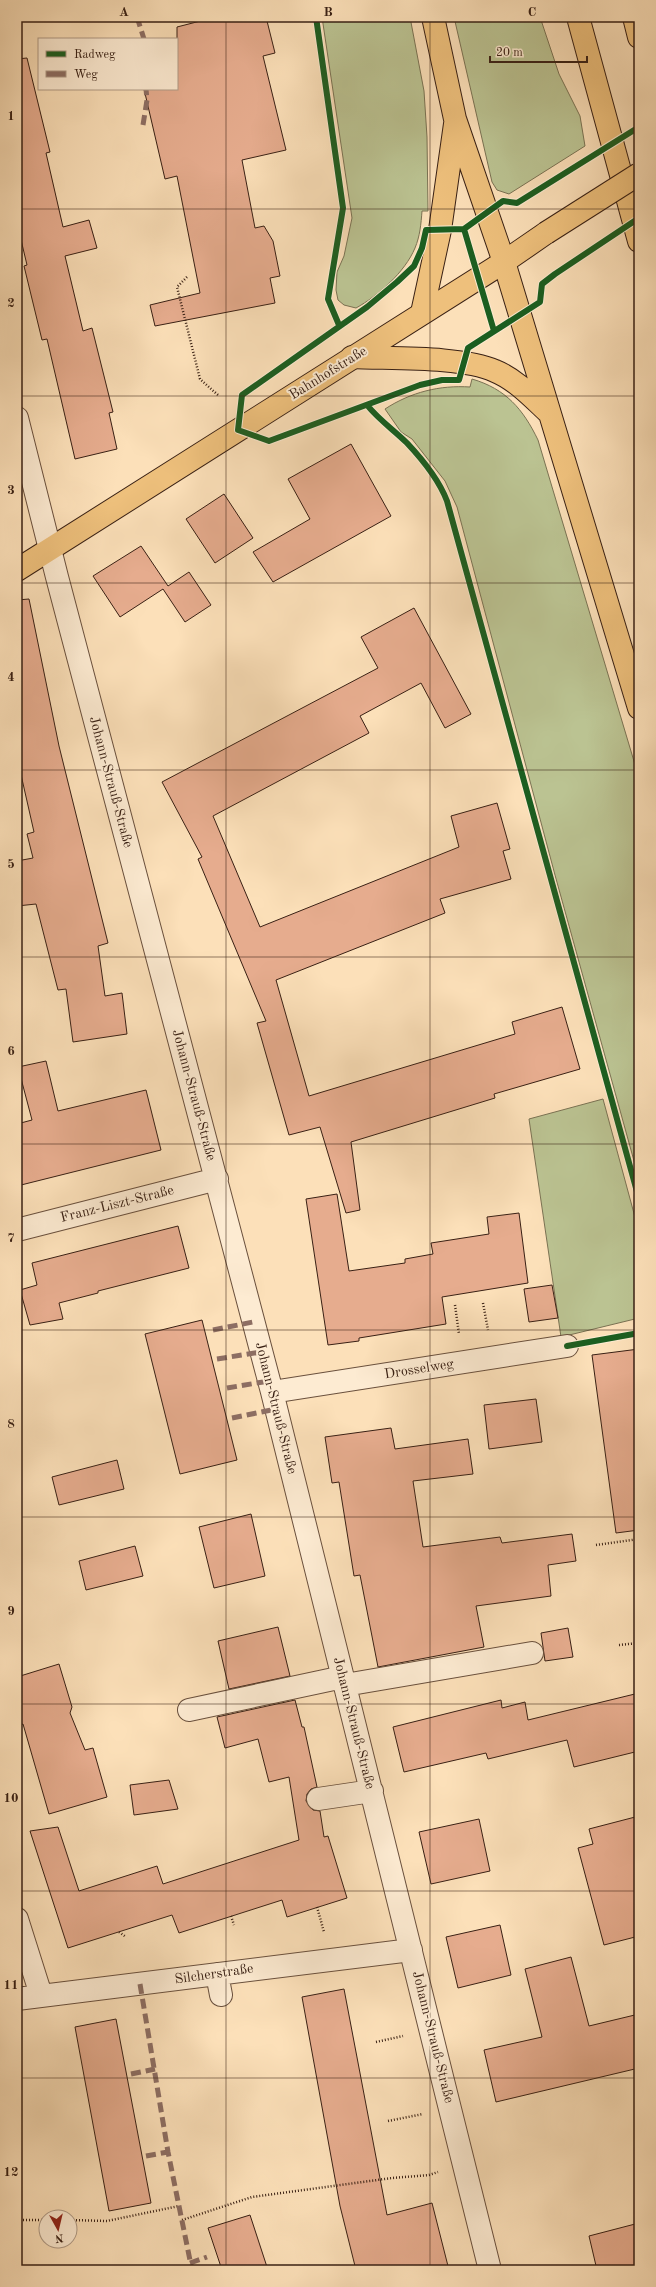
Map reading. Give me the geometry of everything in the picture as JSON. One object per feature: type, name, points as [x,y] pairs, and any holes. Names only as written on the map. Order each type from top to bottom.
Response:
[{"type":"main road","points":[[433,17],[455,119],[504,262],[548,412],[639,708]]},
{"type":"main road","points":[[578,17],[639,241]]},
{"type":"main road","points":[[634,17],[639,37]]},
{"type":"main road","points":[[422,313],[440,230],[455,119]]},
{"type":"main road","name":"Bahnhofstraße","points":[[17,570],[504,262],[546,233],[639,174]]},
{"type":"main road","points":[[352,357],[464,363],[495,371],[521,388],[548,412]]},
{"type":"street","name":"Johann-Strauß-Straße","points":[[17,418],[50,550],[272,1392],[465,2163],[490,2270]]},
{"type":"street","name":"Franz-Liszt-Straße","points":[[17,1230],[217,1179]]},
{"type":"street","name":"Drosselweg","points":[[272,1392],[567,1346]]},
{"type":"street","points":[[189,1710],[344,1681],[532,1653]]},
{"type":"street","points":[[318,1799],[372,1791]]},
{"type":"street","points":[[17,1919],[41,1995]]},
{"type":"street","name":"Silcherstraße","points":[[17,1999],[411,1950]]},
{"type":"street","points":[[217,1974],[221,1995]]},
{"type":"path","points":[[187,278],[177,287],[200,379],[218,395]]},
{"type":"path","points":[[481,339],[499,328]]},
{"type":"path","points":[[596,1545],[639,1539]]},
{"type":"path","points":[[619,1645],[639,1643]]},
{"type":"path","points":[[231,1916],[234,1925]]},
{"type":"path","points":[[119,1932],[126,1937]]},
{"type":"path","points":[[388,2121],[451,2108]]},
{"type":"path","points":[[182,2220],[252,2197],[392,2178],[428,2175],[465,2163]]},
{"type":"path","points":[[78,2220],[107,2220],[179,2206]]},
{"type":"path","points":[[17,2220],[38,2220]]},
{"type":"green space","points":[[322,17],[410,17],[424,91],[427,137],[428,211],[422,211],[417,243],[405,266],[382,290],[356,308],[344,305],[338,300],[336,290],[337,272],[344,256],[352,218]]},
{"type":"green space","points":[[454,17],[540,17],[559,74],[580,116],[585,146],[509,194],[497,190],[492,182]]},
{"type":"green space","points":[[472,379],[495,388],[512,402],[526,419],[538,440],[639,778],[639,1179],[555,875],[457,507],[445,481],[412,439],[401,432],[385,409],[405,398],[426,391],[448,387],[470,387]]},
{"type":"green space","points":[[603,1099],[639,1232],[639,1318],[561,1337],[529,1119]]},
{"type":"building","points":[[216,17],[266,17],[275,53],[263,56],[286,150],[242,160],[255,228],[264,226],[273,241],[280,276],[270,278],[275,303],[155,326],[150,305],[200,293],[177,176],[165,179],[144,90],[178,90],[177,27]]},
{"type":"building","points":[[27,58],[50,152],[46,153],[63,227],[89,220],[97,248],[65,256],[83,331],[92,328],[113,412],[109,413],[117,449],[75,459],[47,339],[42,340],[24,266],[27,265],[17,223],[17,59]]},
{"type":"building","points":[[351,444],[391,516],[273,582],[253,552],[310,519],[288,479]]},
{"type":"building","points":[[224,494],[253,538],[215,563],[186,519]]},
{"type":"building","points":[[141,546],[168,586],[189,572],[211,605],[185,622],[163,589],[120,617],[93,576]]},
{"type":"building","points":[[29,599],[59,746],[108,943],[98,946],[105,996],[122,993],[127,1034],[73,1042],[66,989],[58,990],[36,904],[17,906],[17,861],[33,858],[27,834],[34,832],[17,757],[17,600]]},
{"type":"building","points":[[414,608],[471,714],[445,728],[421,683],[360,716],[369,733],[213,816],[260,927],[459,847],[451,816],[497,803],[510,849],[503,851],[511,879],[440,899],[445,913],[276,980],[309,1096],[515,1034],[512,1022],[562,1007],[580,1069],[494,1094],[495,1098],[351,1142],[360,1210],[346,1213],[320,1127],[289,1135],[257,1023],[266,1021],[198,859],[202,857],[162,782],[378,668],[361,637]]},
{"type":"building","points":[[46,1061],[58,1111],[146,1090],[161,1150],[17,1186],[17,1124],[32,1120],[18,1067]]},
{"type":"building","points":[[337,1194],[349,1271],[405,1263],[405,1259],[433,1254],[431,1243],[489,1234],[487,1217],[519,1213],[528,1283],[442,1297],[446,1324],[359,1338],[359,1341],[328,1345],[306,1199]]},
{"type":"building","points":[[178,1226],[189,1268],[98,1291],[98,1293],[59,1303],[63,1319],[30,1325],[20,1290],[37,1285],[32,1263]]},
{"type":"building","points":[[552,1285],[558,1318],[529,1322],[524,1289]]},
{"type":"building","points":[[202,1320],[237,1460],[180,1474],[145,1334]]},
{"type":"building","points":[[639,1349],[639,1530],[616,1533],[592,1355]]},
{"type":"building","points":[[536,1399],[542,1442],[489,1449],[484,1405]]},
{"type":"building","points":[[391,1428],[395,1449],[468,1439],[473,1474],[413,1481],[423,1547],[500,1537],[502,1543],[572,1534],[576,1561],[548,1565],[551,1596],[476,1606],[484,1647],[378,1667],[360,1575],[354,1576],[339,1482],[332,1483],[325,1437]]},
{"type":"building","points":[[117,1460],[124,1489],[59,1505],[52,1477]]},
{"type":"building","points":[[251,1514],[265,1576],[214,1588],[199,1527]]},
{"type":"building","points":[[135,1546],[143,1576],[86,1590],[79,1561]]},
{"type":"building","points":[[278,1627],[290,1676],[229,1689],[218,1641]]},
{"type":"building","points":[[568,1628],[573,1657],[545,1661],[541,1633]]},
{"type":"building","points":[[59,1664],[72,1707],[70,1713],[85,1750],[93,1748],[107,1797],[49,1814],[23,1724],[17,1726],[17,1677]]},
{"type":"building","points":[[639,1693],[639,1751],[574,1767],[567,1740],[488,1759],[486,1753],[404,1772],[393,1727],[501,1700],[502,1708],[525,1702],[528,1720]]},
{"type":"building","points":[[295,1700],[302,1727],[304,1727],[317,1787],[311,1789],[307,1794],[306,1801],[313,1810],[320,1811],[324,1837],[328,1836],[347,1898],[287,1917],[282,1900],[179,1933],[172,1915],[68,1948],[30,1831],[58,1827],[79,1891],[157,1866],[163,1884],[299,1840],[289,1777],[269,1782],[258,1739],[225,1748],[217,1717]]},
{"type":"building","points":[[169,1780],[178,1809],[134,1815],[130,1785]]},
{"type":"building","points":[[639,1816],[639,1936],[604,1945],[578,1848],[593,1844],[589,1829]]},
{"type":"building","points":[[479,1819],[490,1871],[431,1884],[419,1832]]},
{"type":"building","points":[[500,1925],[511,1975],[458,1988],[446,1937]]},
{"type":"building","points":[[571,1957],[589,2026],[639,2014],[639,2068],[496,2102],[484,2050],[542,2037],[525,1969]]},
{"type":"building","points":[[344,1989],[387,2215],[432,2203],[449,2270],[356,2270],[340,2206],[302,1997]]},
{"type":"building","points":[[116,2019],[151,2203],[109,2211],[75,2027]]},
{"type":"building","points":[[250,2215],[268,2270],[222,2270],[208,2228]]},
{"type":"building","points":[[639,2223],[639,2270],[597,2270],[589,2236]]},
{"type":"marked path","points":[[137,17],[144,38]]},
{"type":"marked path","points":[[143,125],[147,100],[146,90]]},
{"type":"marked path","points":[[213,1330],[253,1322]]},
{"type":"marked path","points":[[217,1359],[261,1352]]},
{"type":"marked path","points":[[227,1388],[269,1381]]},
{"type":"marked path","points":[[232,1418],[276,1409]]},
{"type":"marked path","points":[[140,1984],[168,2152],[192,2270]]},
{"type":"marked path","points":[[131,2074],[155,2069]]},
{"type":"marked path","points":[[146,2156],[168,2152]]},
{"type":"marked path","points":[[190,2263],[207,2257]]},
{"type":"cycle path","points":[[316,17],[343,208],[328,299],[339,325]]},
{"type":"cycle path","points":[[639,127],[517,203],[503,201],[464,229],[426,230],[422,248],[414,266],[397,282],[367,307],[242,395],[238,430],[269,441],[420,385],[442,380],[459,380],[468,348],[540,302],[542,284],[639,218]]},
{"type":"cycle path","points":[[464,229],[494,331]]},
{"type":"cycle path","points":[[367,405],[419,456],[435,478],[447,501],[639,1199]]},
{"type":"cycle path","points":[[567,1346],[639,1333]]}]
